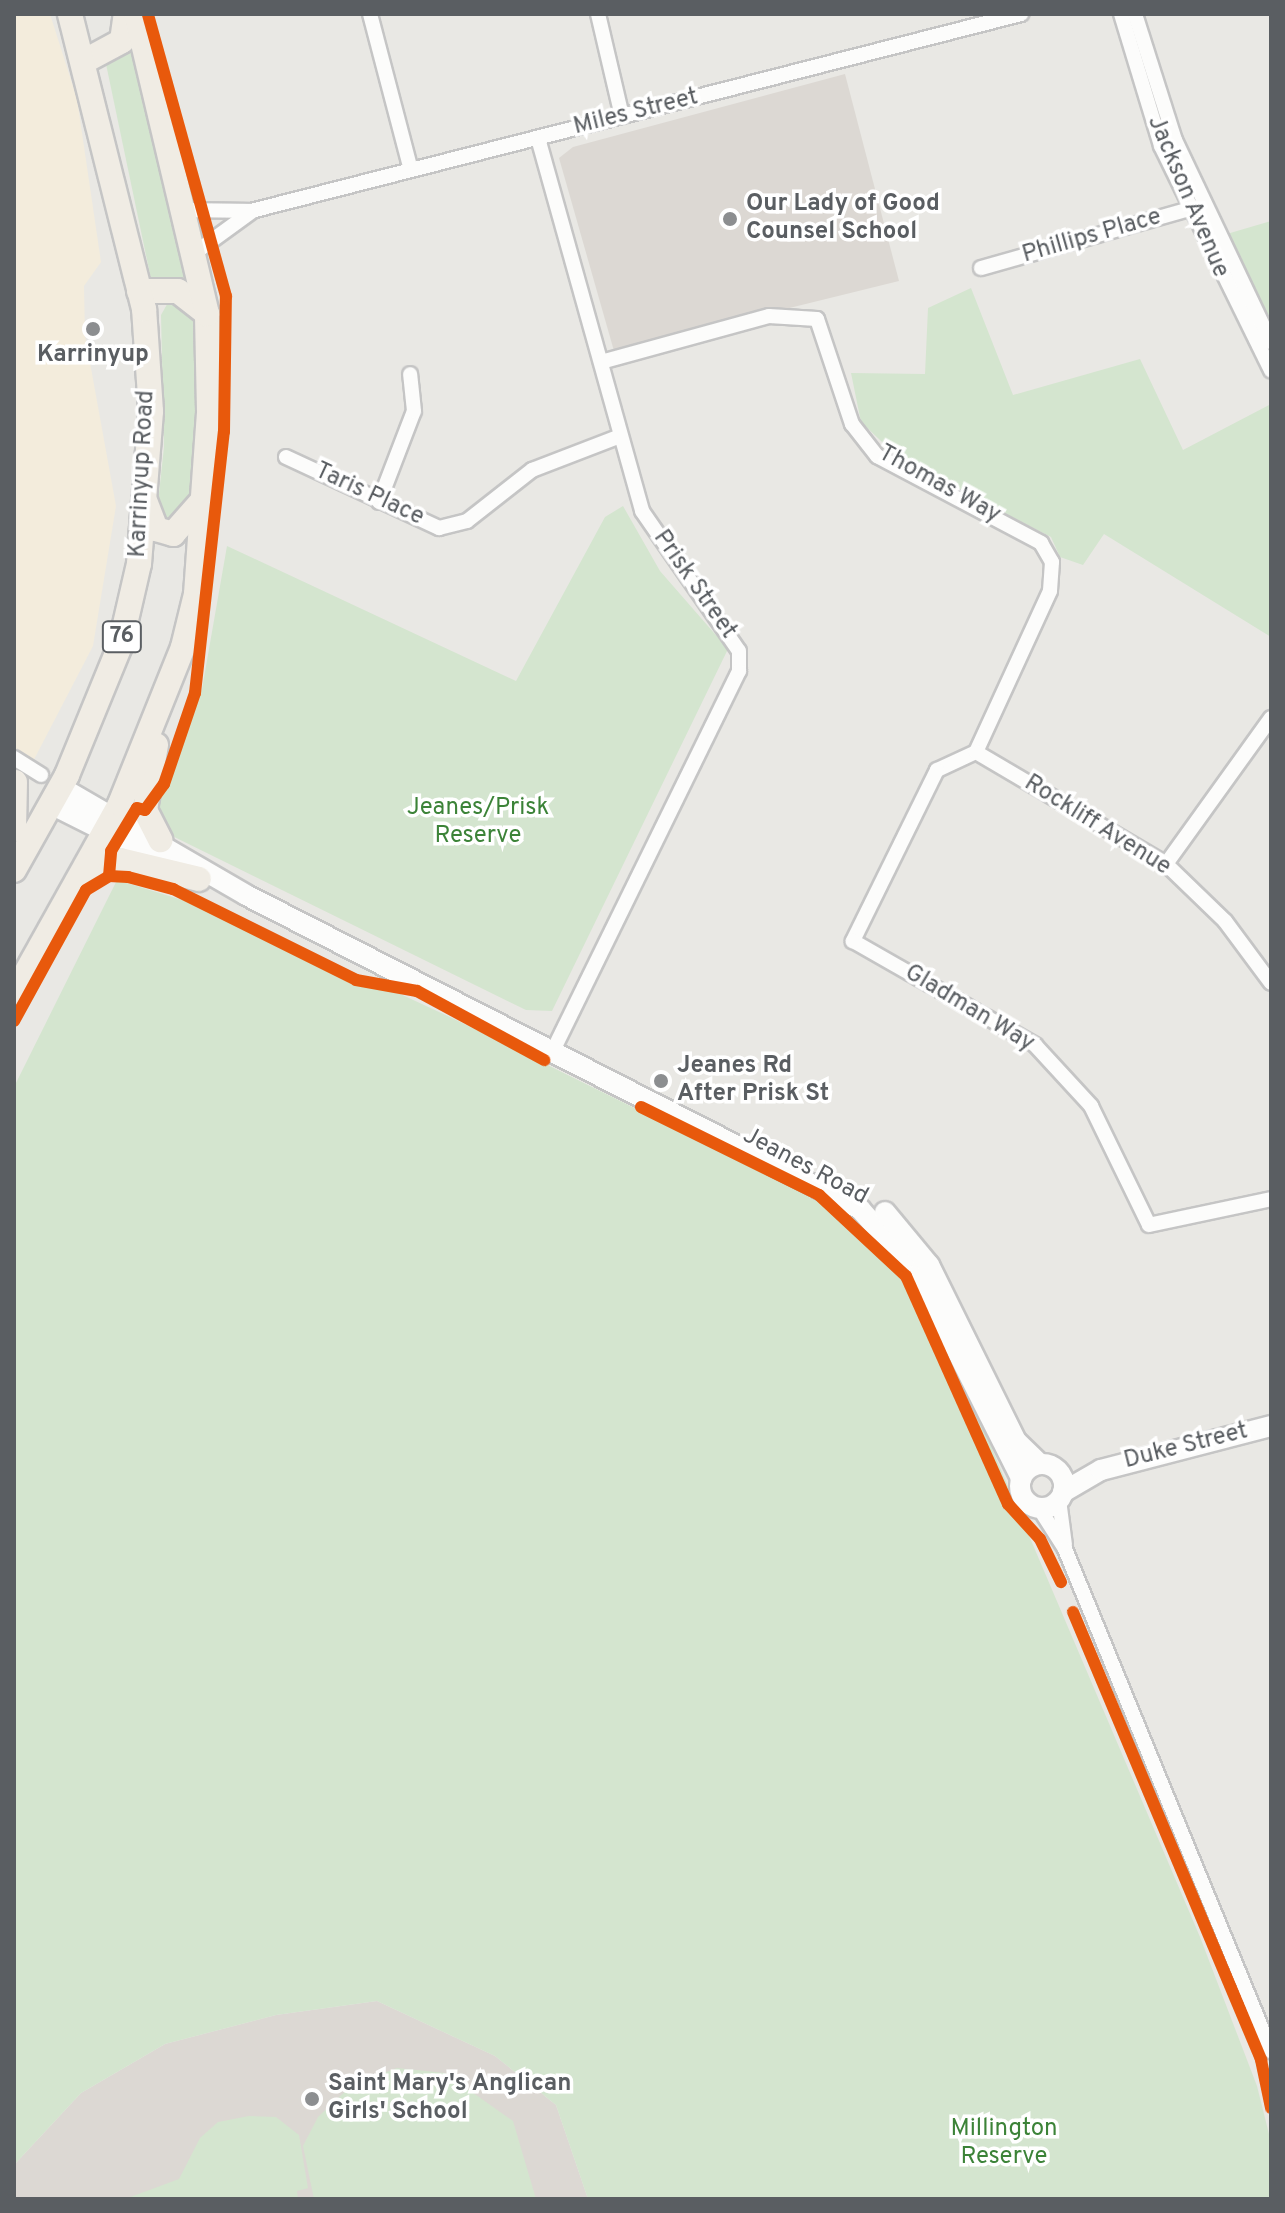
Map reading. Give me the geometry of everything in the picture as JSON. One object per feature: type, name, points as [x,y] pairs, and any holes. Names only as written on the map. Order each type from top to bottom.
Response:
[{"type":"highway","name":"Karrinyup Road","points":[[14,870],[124,629],[145,489],[151,411],[139,291],[70,14]]},
{"type":"highway","points":[[83,62],[122,41],[126,14]]},
{"type":"highway","name":"76","points":[[14,994],[111,825],[183,647],[203,500],[207,314],[187,210],[136,14]]},
{"type":"highway","points":[[139,291],[178,291],[207,314]]},
{"type":"highway","points":[[145,489],[152,522],[167,535],[183,530],[203,500]]},
{"type":"highway","points":[[160,840],[145,810],[183,647]]},
{"type":"highway","points":[[14,829],[15,782]]},
{"type":"highway","points":[[80,878],[120,860],[199,879]]},
{"type":"highway","points":[[14,965],[32,936],[58,917]]},
{"type":"main road","name":"Jeanes Road","points":[[51,789],[199,879],[246,895]]},
{"type":"main road","name":"Jeanes Road","points":[[111,825],[160,840],[246,895],[555,1048],[834,1192],[876,1222],[918,1274],[1021,1478],[1023,1498],[1039,1508]]},
{"type":"main road","name":"Jeanes Road","points":[[555,1048],[830,1176],[883,1210],[929,1265],[1016,1441],[1049,1468],[1061,1496]]},
{"type":"main road","name":"Duke Street","points":[[1049,1468],[1101,1470],[1271,1426]]},
{"type":"main road","points":[[1021,1478],[1049,1468]]},
{"type":"main road","name":"Duke Street","points":[[1061,1496],[1101,1470]]},
{"type":"main road","points":[[1039,1508],[1061,1496]]},
{"type":"street","points":[[370,14],[411,170]]},
{"type":"street","points":[[598,14],[622,116]]},
{"type":"street","name":"Miles Street","points":[[187,210],[251,211],[1021,14]]},
{"type":"street","name":"Jackson Avenue","points":[[1121,14],[1195,207],[1253,346],[1271,371]]},
{"type":"street","name":"Jackson Avenue","points":[[1135,14],[1195,207],[1271,342]]},
{"type":"street","name":"Prisk Street","points":[[538,138],[642,511],[731,637],[739,671],[555,1048]]},
{"type":"street","name":"Phillips Place","points":[[981,268],[1195,207]]},
{"type":"street","name":"Miles Street","points":[[196,252],[251,211]]},
{"type":"street","name":"Thomas Way","points":[[601,362],[769,316],[817,319],[852,424],[877,456],[1041,543],[1052,562],[1050,591],[976,752]]},
{"type":"street","points":[[1253,346],[1271,342]]},
{"type":"street","points":[[379,502],[414,411],[410,374]]},
{"type":"street","name":"Taris Place","points":[[286,457],[439,528],[467,521],[532,470],[620,436]]},
{"type":"street","points":[[1166,864],[1271,718]]},
{"type":"street","name":"Rockliff Avenue","points":[[976,752],[1166,864],[1225,921],[1271,983]]},
{"type":"street","name":"Gladman Way","points":[[976,752],[937,770],[853,941],[1035,1045],[1091,1106],[1149,1225],[1271,1199]]},
{"type":"street","points":[[14,758],[51,789]]},
{"type":"street","name":"Jeanes Road","points":[[1061,1496],[1065,1549]]},
{"type":"street","name":"Jeanes Road","points":[[1039,1508],[1065,1549],[1271,2051]]},
{"type":"shaded area","points":[[14,14],[50,14],[77,99],[101,262],[84,286],[85,335],[116,506],[93,646],[14,798]]},
{"type":"shaded area","name":"Our Lady of Good Counsel School","points":[[845,74],[899,281],[614,351],[559,158],[573,147]]},
{"type":"shaded area","name":"Saint Mary's Anglican Girls' School","points":[[377,2001],[495,2056],[556,2105],[588,2199],[14,2199],[14,2165],[81,2093],[165,2044],[276,2015]]},
{"type":"green space","points":[[136,42],[193,278],[151,279],[106,64]]},
{"type":"green space","points":[[1271,221],[1271,333],[1220,236]]},
{"type":"green space","points":[[971,288],[1013,395],[1140,359],[1183,450],[1271,404],[1271,637],[1104,534],[1083,565],[1060,557],[1051,537],[900,459],[861,422],[851,373],[925,374],[928,308]]},
{"type":"green space","points":[[183,297],[200,325],[196,496],[180,521],[165,522],[157,512],[164,447],[161,315],[170,299]]},
{"type":"green space","name":"Jeanes/Prisk Reserve","points":[[623,506],[660,571],[728,649],[552,1011],[526,1010],[148,824],[202,689],[227,546],[516,681],[605,517]]},
{"type":"green space","name":"Millington Reserve","points":[[117,880],[228,914],[452,1018],[823,1201],[871,1232],[907,1282],[987,1437],[1200,1937],[1257,2086],[1271,2142],[1271,2199],[588,2199],[556,2105],[495,2056],[377,2001],[276,2015],[165,2044],[81,2093],[14,2165],[14,1087]]},
{"type":"green space","points":[[397,2068],[445,2073],[513,2121],[536,2199],[314,2199],[303,2146],[318,2117],[352,2085]]},
{"type":"green space","points":[[249,2116],[276,2117],[299,2135],[308,2188],[297,2191],[298,2199],[125,2199],[179,2179],[200,2138],[218,2122]]},
{"type":"cycle path","points":[[109,876],[111,851],[137,808],[145,810],[164,784],[195,693],[224,432],[226,296],[148,14]]},
{"type":"cycle path","points":[[14,1021],[86,890],[109,876],[128,877],[173,889],[356,980],[417,991],[544,1060]]},
{"type":"cycle path","points":[[641,1107],[819,1195],[906,1276],[1008,1504],[1040,1539],[1061,1582]]},
{"type":"cycle path","points":[[1073,1612],[1261,2060],[1271,2108]]},
{"type":"place","name":"Our Lady of Good Counsel School","points":[[730,219]]},
{"type":"place","name":"Karrinyup","points":[[93,329]]},
{"type":"place","name":"Jeanes Rd After Prisk St","points":[[661,1081]]},
{"type":"place","name":"Saint Mary's Anglican Girls' School","points":[[312,2099]]}]
